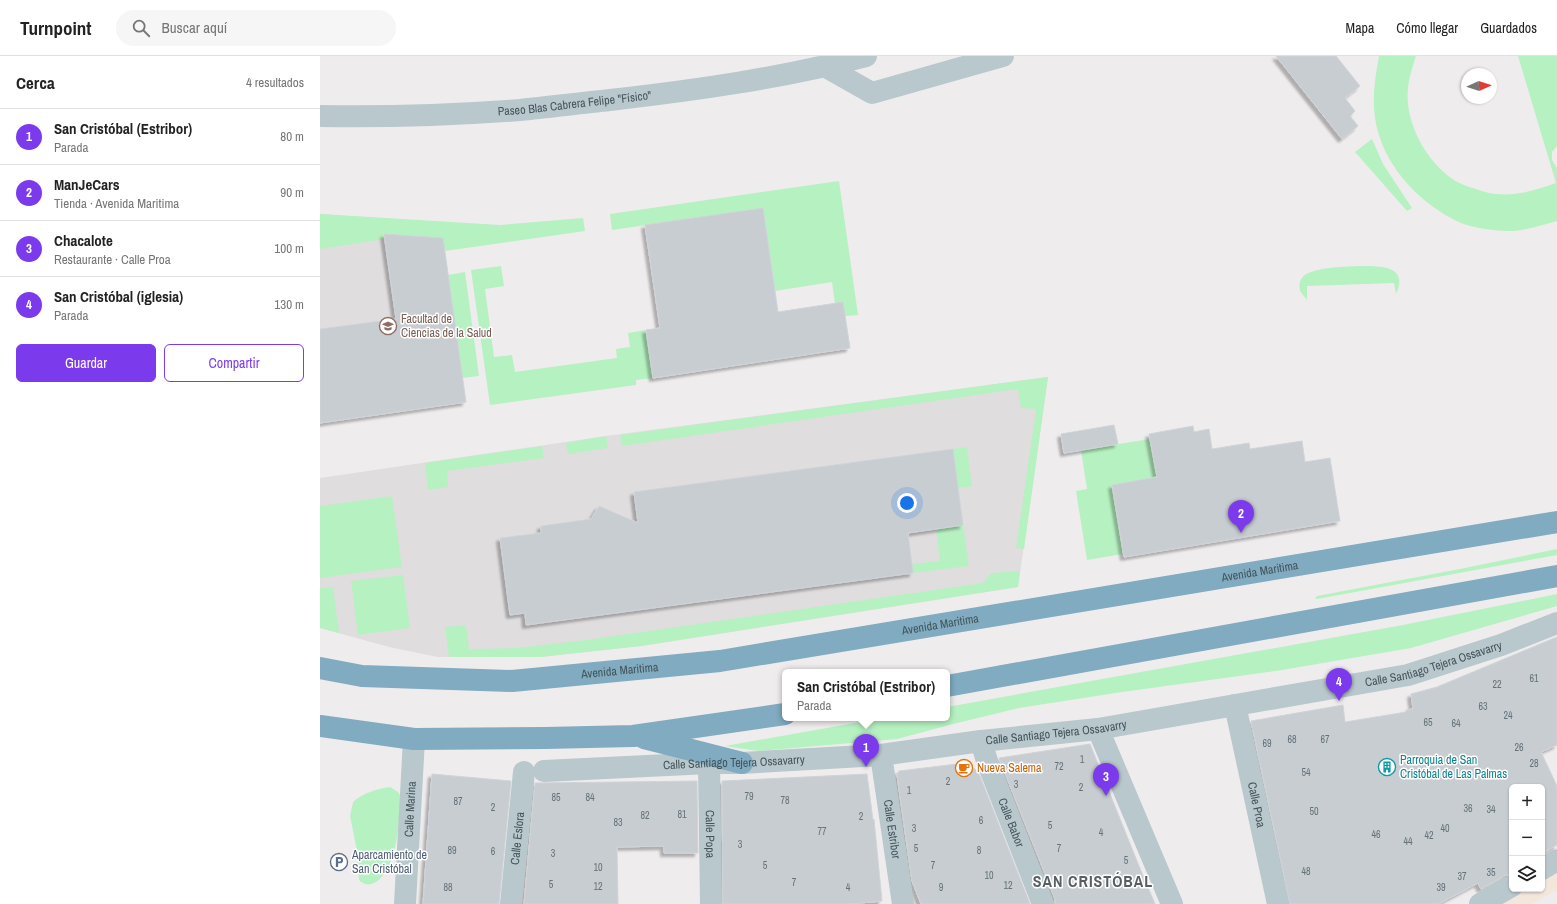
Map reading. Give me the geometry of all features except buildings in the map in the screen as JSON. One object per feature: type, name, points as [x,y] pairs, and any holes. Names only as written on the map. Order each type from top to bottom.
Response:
[{"type":"highway","name":"Avenida Maritima","points":[[320,668],[362,676],[512,681],[720,661],[1557,522]]},
{"type":"highway","points":[[950,685],[1557,576]]},
{"type":"highway","points":[[320,726],[414,739],[633,736],[782,714]]},
{"type":"highway","points":[[633,736],[742,763]]},
{"type":"street","name":"Paseo Blas Cabrera Felipe \"Físico\"","points":[[320,116],[382,116],[519,110],[698,90],[829,61],[866,56]]},
{"type":"street","points":[[829,61],[872,93],[1003,56]]},
{"type":"street","name":"Calle Santiago Tejera Ossavarry","points":[[534,772],[881,755],[981,741],[1098,729],[1408,675],[1501,645],[1557,623]]},
{"type":"street","name":"Calle Proa","points":[[1235,705],[1278,904]]},
{"type":"street","points":[[1098,729],[1172,904]]},
{"type":"street","name":"Calle Marina","points":[[405,904],[414,739]]},
{"type":"street","name":"Calle Babor","points":[[981,741],[987,761],[1043,904]]},
{"type":"street","name":"Calle Estribor","points":[[881,755],[903,904]]},
{"type":"street","name":"Calle Popa","points":[[709,763],[711,904]]},
{"type":"street","name":"Calle Eslora","points":[[511,904],[534,772]]},
{"type":"street","points":[[1545,867],[1557,860]]},
{"type":"street","points":[[1480,904],[1509,888]]},
{"type":"shaded area","name":"Facultad de Ciencias de la Salud","points":[[320,214],[441,222],[466,402],[320,423]]},
{"type":"shaded area","points":[[1048,377],[1018,587],[641,646],[540,657],[438,657],[389,647],[320,628],[320,478],[606,436]]},
{"type":"green space","points":[[1379,56],[1416,56],[1408,85],[1408,104],[1417,135],[1422,145],[1435,163],[1454,180],[1474,189],[1494,194],[1512,194],[1527,192],[1556,183],[1518,56],[1557,56],[1557,146],[1552,152],[1552,160],[1557,168],[1557,221],[1533,228],[1515,231],[1478,228],[1461,223],[1429,204],[1402,177],[1382,144],[1374,107],[1374,94]]},
{"type":"green space","points":[[1372,139],[1383,164],[1412,208],[1407,211],[1355,152]]},
{"type":"green space","points":[[839,181],[858,315],[845,316],[835,304],[832,282],[775,291],[763,208],[612,230],[610,214]]},
{"type":"green space","points":[[320,214],[500,225],[583,218],[585,231],[445,251],[384,234],[385,239],[320,249]]},
{"type":"green space","points":[[501,266],[504,286],[485,289],[494,357],[512,355],[515,372],[617,358],[616,349],[630,347],[628,333],[646,330],[653,378],[636,380],[636,385],[490,405],[471,270]]},
{"type":"green space","points":[[1358,266],[1382,267],[1395,272],[1399,277],[1399,284],[1396,294],[1394,283],[1307,286],[1307,300],[1300,291],[1301,280],[1306,274],[1328,268]]},
{"type":"green space","points":[[465,272],[479,376],[462,378],[448,275]]},
{"type":"green space","points":[[1048,377],[1024,549],[1016,548],[1036,409],[1021,408],[1018,389],[622,446],[620,435]]},
{"type":"green space","points":[[606,436],[608,448],[568,454],[566,443]]},
{"type":"green space","points":[[1150,439],[1157,477],[1112,485],[1123,554],[1087,560],[1076,491],[1087,489],[1081,450]]},
{"type":"green space","points":[[542,446],[544,458],[447,471],[448,487],[428,490],[425,463]]},
{"type":"green space","points":[[967,447],[972,486],[958,488],[953,449]]},
{"type":"green space","points":[[392,496],[402,567],[320,578],[320,506]]},
{"type":"green space","points":[[963,525],[969,566],[913,573],[912,564],[940,561],[936,529]]},
{"type":"green space","points":[[1557,549],[1557,555],[1317,599],[1315,598],[1317,596]]},
{"type":"green space","points":[[1020,571],[1018,587],[641,646],[540,657],[449,657],[445,627],[466,625],[469,649],[517,648],[586,640],[983,583],[991,573]]},
{"type":"green space","points":[[403,575],[410,628],[358,635],[351,581]]},
{"type":"green space","points":[[333,587],[339,633],[320,628],[320,588]]},
{"type":"green space","points":[[1557,594],[1557,606],[1411,648],[1276,671],[1019,708],[897,739],[758,751],[725,746],[866,721],[950,721],[950,706],[1403,625]]},
{"type":"green space","points":[[390,787],[398,792],[401,797],[398,831],[393,855],[384,875],[374,883],[365,884],[359,880],[357,851],[350,816],[353,802],[370,792]]},
{"type":"sand","points":[[1557,870],[1557,890],[1532,904],[1499,904],[1520,892],[1545,892],[1545,877]]},
{"type":"place","name":"Facultad de Ciencias de la Salud","points":[[388,326]]},
{"type":"place","name":"ManJeCars","points":[[1241,533]]},
{"type":"place","name":"San Cristóbal (iglesia)","points":[[1339,701]]},
{"type":"place","name":"San Cristóbal (Estribor)","points":[[866,767]]},
{"type":"place","name":"Parroquia de San Cristóbal de Las Palmas","points":[[1387,767]]},
{"type":"place","name":"Nueva Salema","points":[[964,768]]},
{"type":"place","name":"Chacalote","points":[[1106,796]]},
{"type":"place","name":"Aparcamiento de San Cristóbal","points":[[339,862]]},
{"type":"district","name":"SAN CRISTÓBAL","points":[[1093,881]]}]
